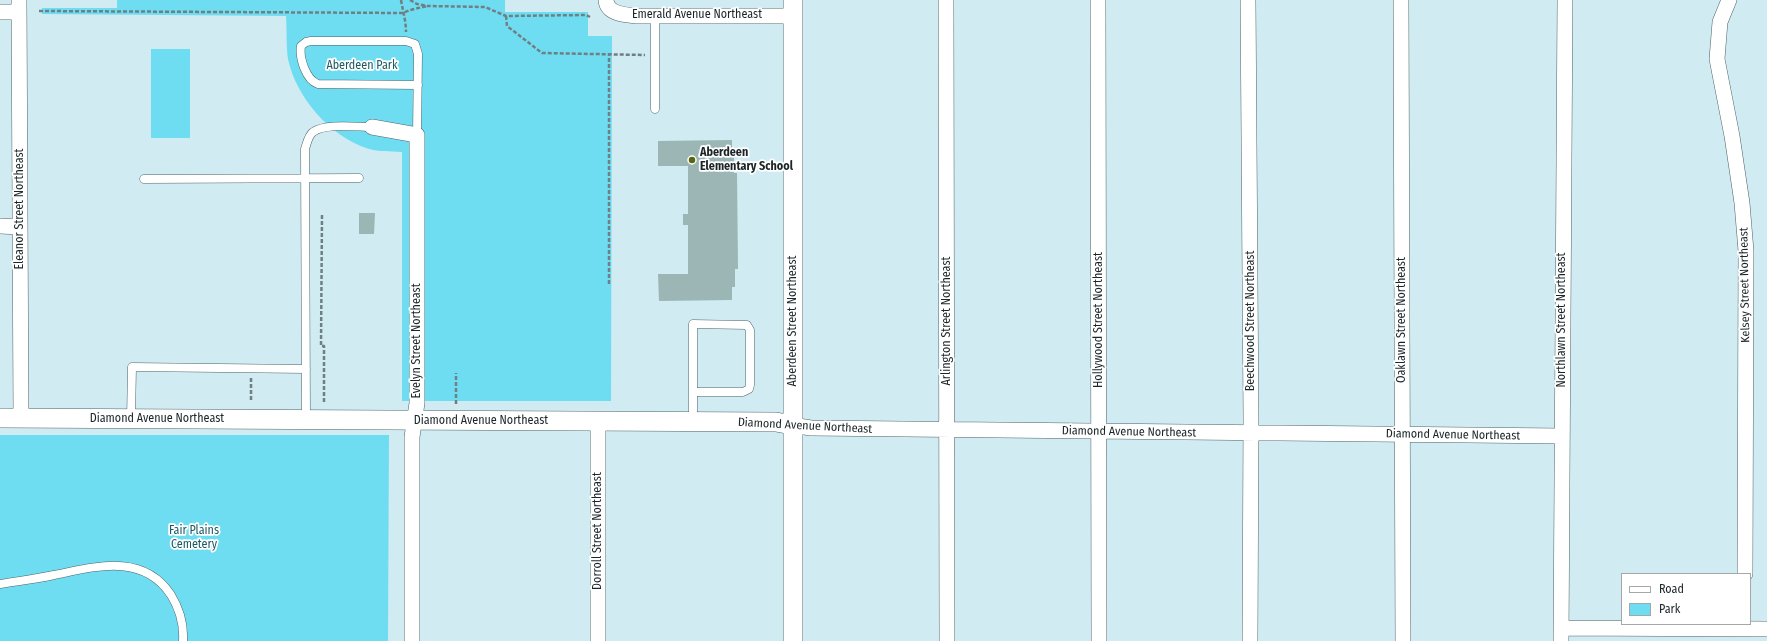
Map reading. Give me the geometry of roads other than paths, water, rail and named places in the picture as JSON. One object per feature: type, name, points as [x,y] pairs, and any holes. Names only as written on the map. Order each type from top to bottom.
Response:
[{"type":"street","name":"Arlington Street Northeast","points":[[946,0],[947,641]]},
{"type":"street","name":"Hollywood Street Northeast","points":[[1098,0],[1099,641]]},
{"type":"street","name":"Beechwood Street Northeast","points":[[1248,0],[1251,418],[1250,641]]},
{"type":"street","name":"Oaklawn Street Northeast","points":[[1401,0],[1403,641]]},
{"type":"street","name":"Northlawn Street Northeast","points":[[1561,635],[1565,0]]},
{"type":"street","name":"Kelsey Street Northeast","points":[[1729,0],[1720,22],[1717,59],[1732,136],[1742,203],[1746,251],[1745,573]]},
{"type":"street","name":"Emerald Avenue Northeast","points":[[606,1],[610,9],[618,13],[655,16],[793,8]]},
{"type":"street","points":[[0,12],[19,6]]},
{"type":"street","name":"Eleanor Street Northeast","points":[[19,6],[21,418]]},
{"type":"street","name":"Aberdeen Street Northeast","points":[[793,8],[793,641]]},
{"type":"street","points":[[372,127],[417,135]]},
{"type":"street","name":"Evelyn Street Northeast","points":[[412,641],[412,438],[417,403],[417,135]]},
{"type":"street","points":[[0,226],[19,227]]},
{"type":"street","name":"Diamond Avenue Northeast","points":[[0,418],[776,422],[811,428],[1250,434],[1562,436]]},
{"type":"street","name":"Dorroll Street Northeast","points":[[598,422],[598,641]]},
{"type":"street","points":[[1561,635],[1745,631],[1767,629]]},
{"type":"lane","points":[[655,16],[655,109]]},
{"type":"lane","points":[[417,135],[418,85],[417,49],[415,44],[406,41],[312,41],[301,46],[300,52],[308,78],[318,84],[418,85]]},
{"type":"lane","points":[[306,419],[305,149],[307,140],[312,133],[320,128],[372,127]]},
{"type":"lane","points":[[144,179],[359,178]]},
{"type":"lane","points":[[693,392],[743,392],[748,388],[750,385],[750,330],[747,325],[693,324],[693,392],[693,422]]},
{"type":"lane","points":[[131,418],[132,367],[306,369]]},
{"type":"lane","points":[[0,584],[90,567],[110,565],[131,567],[154,577],[166,587],[177,605],[180,616],[182,641]]},
{"type":"place","name":"Aberdeen Elementary School","points":[[692,160]]},
{"type":"park label","name":"Aberdeen Park","points":[[362,66]]},
{"type":"park label","name":"Fair Plains Cemetery","points":[[194,538]]}]
